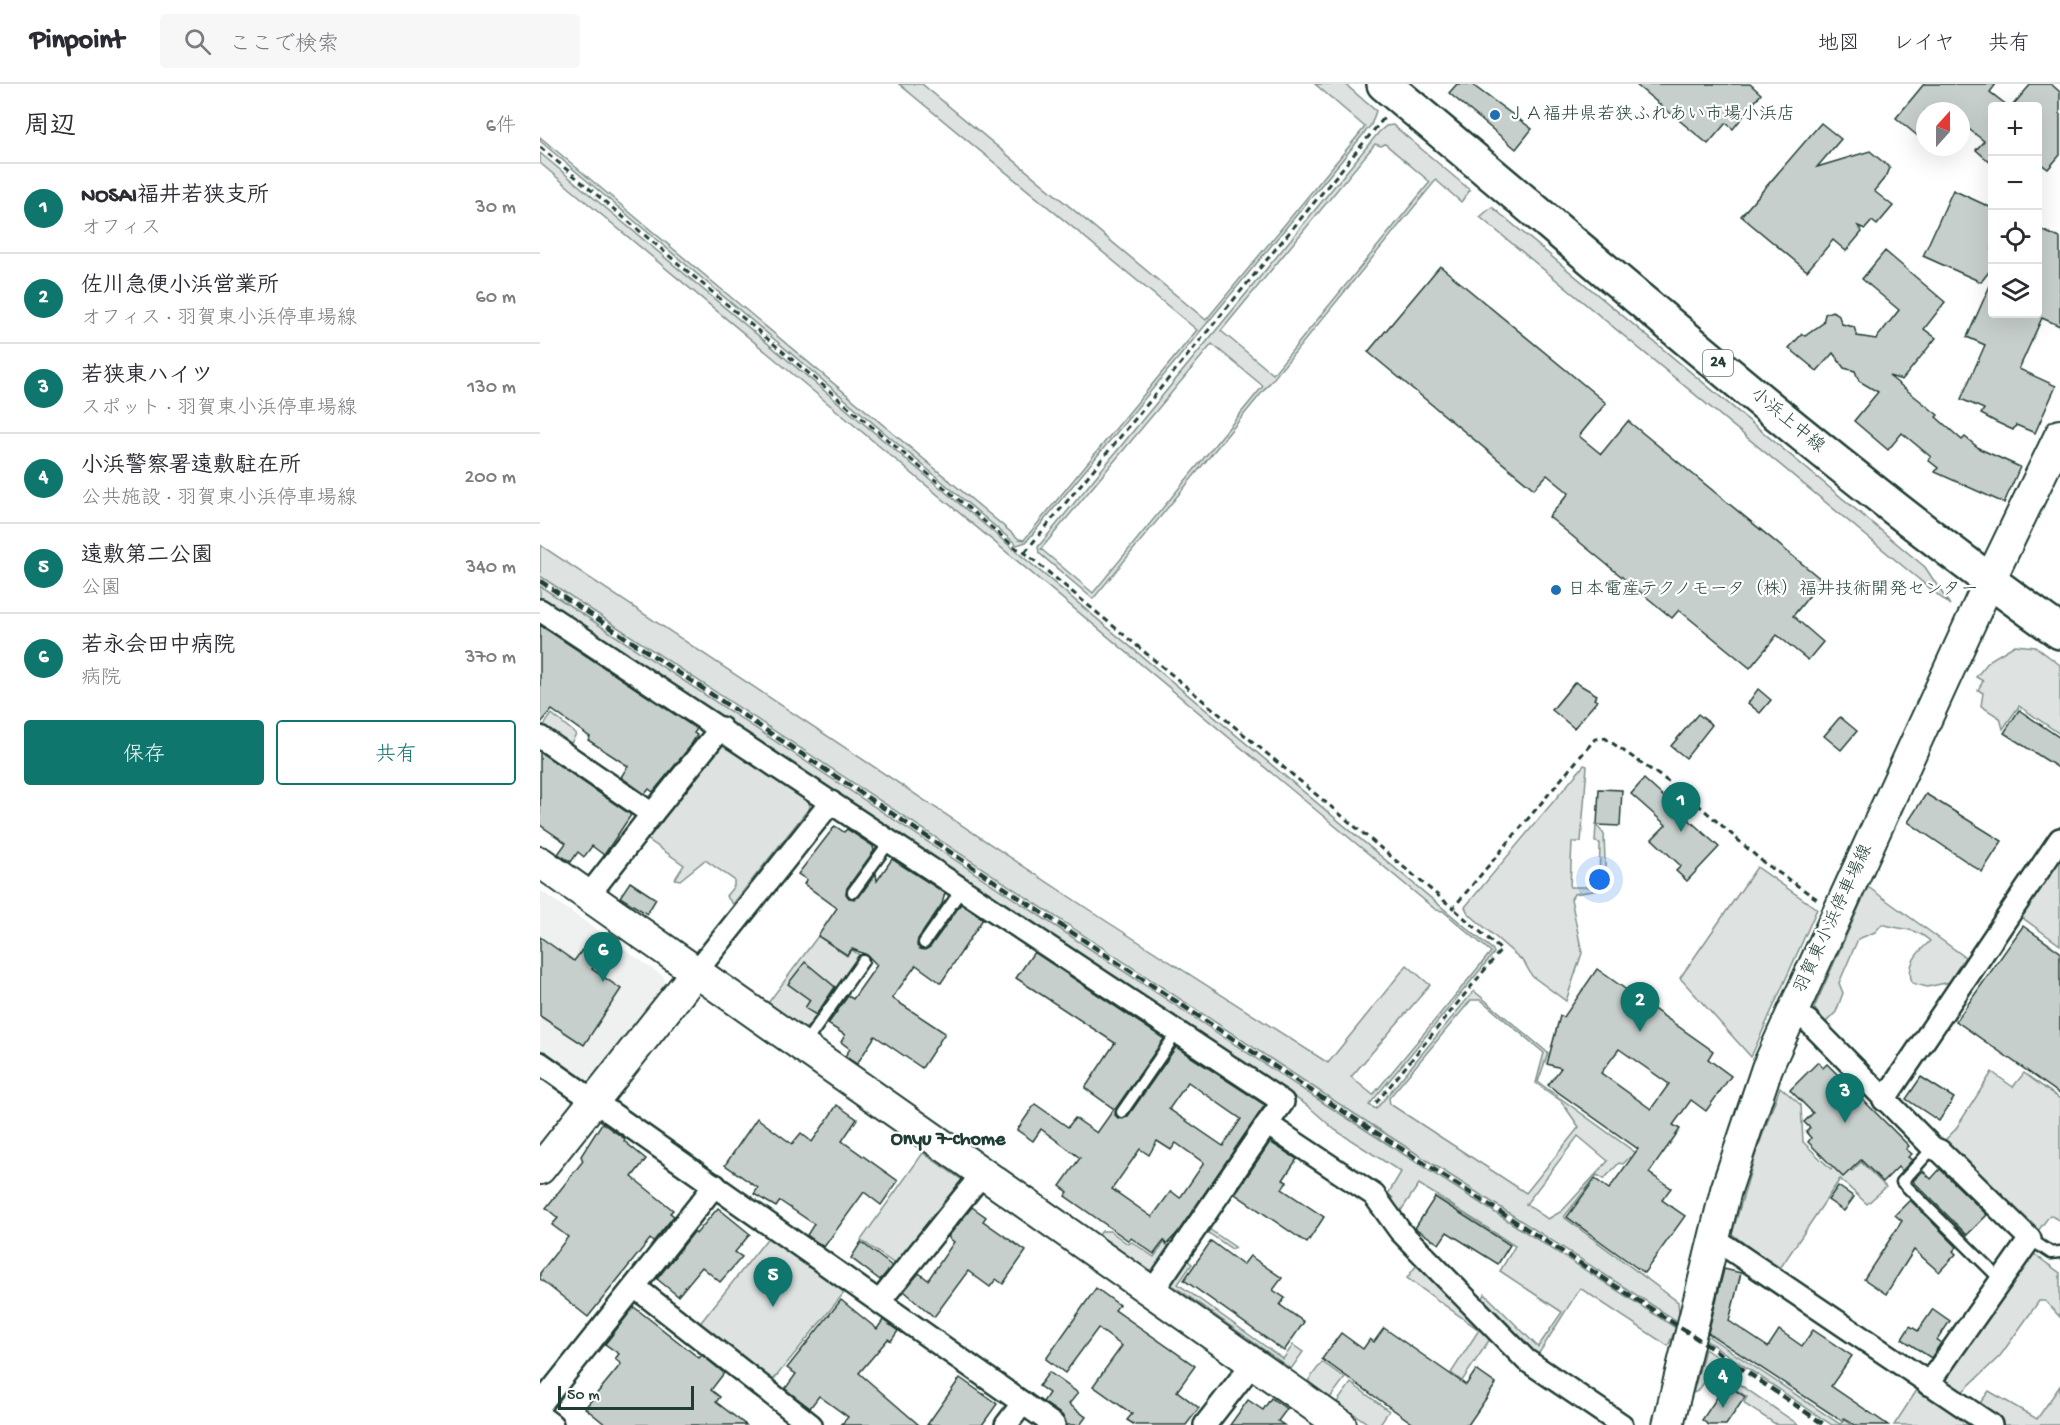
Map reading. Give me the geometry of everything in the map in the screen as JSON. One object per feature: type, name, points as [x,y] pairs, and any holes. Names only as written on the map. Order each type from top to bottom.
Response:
[{"type":"main road","name":"小浜上中線","points":[[1392,91],[1853,476],[1989,582],[2060,632]]},
{"type":"street","name":"羽賀東小浜停車場線","points":[[1668,1425],[1711,1244],[1744,1130],[1791,1012],[1989,582],[2060,435]]},
{"type":"street","points":[[540,610],[1283,1102],[1152,1292]]},
{"type":"street","points":[[588,896],[721,728]]},
{"type":"street","points":[[540,737],[652,814]]},
{"type":"street","points":[[540,1169],[831,802]]},
{"type":"street","points":[[1884,1100],[2060,839]]},
{"type":"street","points":[[540,862],[1341,1425]]},
{"type":"street","points":[[1791,1012],[1808,1021],[1884,1100],[2030,1239],[1928,1384]]},
{"type":"street","points":[[540,1063],[1054,1425]]},
{"type":"street","points":[[1267,1124],[1374,1195],[1400,1231],[1526,1360],[1622,1425]]},
{"type":"street","points":[[880,1301],[982,1173]]},
{"type":"street","points":[[540,1405],[715,1185]]},
{"type":"street","points":[[1711,1244],[1727,1247],[1991,1425]]},
{"type":"street","points":[[635,1287],[811,1425]]},
{"type":"street","points":[[1204,1425],[1253,1363]]},
{"type":"street","points":[[1006,1425],[1023,1403]]},
{"type":"street","points":[[540,1416],[552,1425]]},
{"type":"lane","points":[[853,892],[890,841]]},
{"type":"lane","points":[[924,943],[962,889]]},
{"type":"lane","points":[[802,1046],[863,961]]},
{"type":"lane","points":[[1122,1112],[1178,1031]]},
{"type":"lane","points":[[1933,1148],[1902,1182],[2000,1279]]},
{"type":"lane","points":[[2030,1239],[2051,1253],[2060,1252]]},
{"type":"path","points":[[1024,552],[1392,91]]},
{"type":"path","points":[[540,147],[1016,548],[1024,552],[1502,950],[1376,1103]]},
{"type":"path","points":[[1453,908],[1595,739],[1605,738],[1686,794],[1763,862],[1821,902],[1838,910]]},
{"type":"shaded area","points":[[899,84],[922,84],[1206,320],[1365,127],[1315,84],[1345,84],[1376,111],[1371,125],[1026,542],[1017,545],[540,141],[540,137],[1019,539],[1024,540],[1197,330]]},
{"type":"shaded area","points":[[1393,125],[1470,190],[1461,202],[1436,180],[1093,599],[1039,553],[1038,547],[1386,126]],"holes":[[[1375,144],[1381,146],[1385,144],[1430,182],[1273,374],[1221,331]],[[1212,344],[1263,386],[1093,593],[1041,549]]]},
{"type":"shaded area","points":[[540,153],[1493,950],[1494,953],[1369,1105],[1376,1109],[1474,991],[1548,1053],[1538,1082],[1654,1166],[1650,1171],[1630,1157],[1623,1164],[1619,1163],[1604,1179],[1597,1175],[1564,1217],[1678,1302],[1680,1323],[1330,1098],[540,576],[540,545],[1103,919],[1328,1063],[1407,965],[1430,985],[1351,1077],[1373,1095],[1491,952],[1443,911],[1436,910],[540,163]],"holes":[[[1471,1000],[1481,1000],[1544,1053],[1536,1083],[1561,1101],[1579,1127],[1526,1193],[1390,1104],[1389,1098]],[[1578,1136],[1608,1161],[1562,1211],[1548,1219],[1526,1204]]]},
{"type":"shaded area","points":[[1492,207],[1925,567],[1950,605],[1480,217]]},
{"type":"shaded area","points":[[540,586],[1325,1104],[1676,1328],[1668,1346],[1580,1288],[1536,1358],[1482,1300],[1485,1294],[1538,1347],[1562,1312],[1500,1271],[1515,1246],[1419,1184],[1398,1215],[1391,1206],[1393,1198],[1388,1194],[1401,1172],[1335,1130],[1308,1106],[540,598]]},
{"type":"shaded area","points":[[2015,645],[2036,647],[2060,665],[2060,734],[2019,706],[2003,729],[2000,718],[1981,706],[1983,693],[1978,690],[1983,681],[1976,677],[1990,660]]},
{"type":"shaded area","points":[[552,714],[576,734],[569,747],[542,728]]},
{"type":"shaded area","points":[[727,743],[808,796],[810,807],[733,904],[726,896],[734,886],[734,880],[705,860],[680,880],[675,879],[684,865],[643,836],[717,745]]},
{"type":"shaded area","points":[[1584,765],[1587,766],[1581,842],[1572,842],[1570,887],[1599,887],[1600,843],[1595,842],[1596,825],[1604,834],[1606,889],[1574,894],[1571,899],[1582,953],[1566,1001],[1532,976],[1524,962],[1468,913],[1465,907]]},
{"type":"shaded area","points":[[2060,859],[2060,945],[2020,916]]},
{"type":"shaded area","points":[[1757,867],[1817,909],[1751,1057],[1680,978]]},
{"type":"shaded area","points":[[1868,887],[1965,957],[1950,982],[1927,987],[1912,983],[1910,970],[1914,959],[1930,941],[1919,933],[1882,924],[1875,932],[1858,939],[1839,983],[1843,993],[1836,1012],[1825,1023],[1814,1008]]},
{"type":"shaded area","points":[[540,890],[664,977],[666,987],[590,1078],[578,1081],[540,1054]]},
{"type":"shaded area","points":[[818,936],[847,956],[852,950],[859,955],[809,1026],[804,1029],[768,1003]]},
{"type":"shaded area","points":[[1992,1072],[2013,1087],[2024,1073],[2060,1099],[2060,1221],[2050,1215],[2038,1231],[2032,1230],[1943,1142],[1955,1130]]},
{"type":"shaded area","points":[[1780,1087],[1801,1105],[1803,1142],[1831,1169],[1835,1165],[1846,1166],[1852,1171],[1861,1162],[1886,1187],[1867,1204],[1840,1179],[1779,1270],[1732,1234],[1756,1153]]},
{"type":"shaded area","points":[[923,1153],[965,1182],[899,1267],[861,1240]]},
{"type":"shaded area","points":[[1206,1227],[1235,1247],[1232,1249],[1207,1232],[1187,1260],[1192,1264],[1178,1284],[1283,1359],[1293,1345],[1303,1352],[1291,1369],[1171,1284],[1170,1278]]},
{"type":"shaded area","points":[[1102,1231],[1110,1231],[1128,1244],[1132,1242],[1154,1257],[1164,1243],[1169,1247],[1176,1235],[1179,1239],[1158,1267],[1146,1271],[1097,1237]]},
{"type":"shaded area","points":[[770,1235],[848,1288],[770,1384],[698,1326]]},
{"type":"shaded area","points":[[2034,1254],[2060,1273],[2060,1317],[2045,1301],[2039,1301],[2000,1356],[1959,1395],[1946,1386],[1943,1374],[2026,1258]]},
{"type":"shaded area","points":[[1419,1262],[1492,1336],[1462,1381],[1451,1373],[1479,1330],[1407,1278]]},
{"type":"shaded area","points":[[1705,1334],[1840,1424],[1845,1420],[1851,1425],[1832,1425],[1704,1339]]},
{"type":"shaded area","points":[[1705,1349],[1734,1369],[1729,1377],[1799,1425],[1777,1425],[1746,1405],[1744,1402],[1747,1397],[1721,1380],[1723,1376],[1713,1370],[1698,1391],[1693,1393]]},
{"type":"shaded area","points":[[1322,1362],[1345,1378],[1330,1398],[1308,1381]]},
{"type":"shaded area","points":[[1351,1383],[1389,1411],[1379,1425],[1370,1425],[1337,1402]]},
{"type":"shaded area","points":[[2060,1386],[2060,1425],[2004,1425],[1977,1407],[1989,1391],[2037,1419]]},
{"type":"shaded area","points":[[1919,1387],[1978,1425],[1894,1425]]},
{"type":"building","name":"ＪＡ福井県若狭ふれあい市場小浜店","points":[[1457,84],[1471,84],[1532,129],[1516,149],[1449,93]]},
{"type":"building","points":[[1635,84],[1750,84],[1761,94],[1733,129],[1726,123],[1708,144]]},
{"type":"building","points":[[1924,84],[1996,84],[1990,92],[2003,102],[1988,102],[1988,160],[1976,150],[1984,141],[1970,130],[1970,102],[1916,102],[1916,135],[1896,118]]},
{"type":"building","points":[[2031,84],[2051,84],[2060,92],[2060,155],[2048,169],[2042,165],[2042,102],[2015,102]]},
{"type":"building","points":[[1821,123],[1841,139],[1817,167],[1870,151],[1890,168],[1874,191],[1893,206],[1877,225],[1872,221],[1865,229],[1858,226],[1862,232],[1846,251],[1833,240],[1807,271],[1741,216]]},
{"type":"building","points":[[1953,190],[1988,206],[1988,273],[1981,282],[1923,256]]},
{"type":"building","points":[[2042,230],[2060,238],[2060,326],[2042,318]]},
{"type":"building","points":[[1885,251],[1945,302],[1924,329],[1936,338],[1902,380],[1889,376],[1938,415],[1936,417],[1962,440],[1965,437],[1980,449],[2020,467],[2004,503],[1935,472],[1938,468],[1928,460],[1931,457],[1902,433],[1888,450],[1854,421],[1878,392],[1859,381],[1855,371],[1844,368],[1833,353],[1817,371],[1789,348],[1802,334],[1805,336],[1823,323],[1825,314],[1832,311],[1838,314],[1842,324],[1854,327],[1857,336],[1876,339],[1899,310],[1862,279]]},
{"type":"building","points":[[1440,266],[1606,403],[1579,436],[1601,454],[1628,421],[1822,580],[1793,616],[1823,642],[1808,660],[1777,635],[1750,668],[1679,610],[1672,618],[1549,517],[1569,493],[1547,475],[1534,489],[1368,352]]},
{"type":"building","points":[[1988,290],[1988,318],[2042,318],[2019,369],[2056,386],[2035,433],[2016,425],[2013,430],[1981,414],[1984,409],[1961,399],[1985,345],[1967,337]]},
{"type":"building","points":[[540,625],[697,729],[694,733],[697,735],[689,748],[653,792],[649,789],[645,794],[621,777],[628,766],[588,740],[590,737],[552,710],[540,724]]},
{"type":"building","points":[[1575,682],[1597,695],[1594,699],[1597,701],[1574,728],[1552,710]]},
{"type":"building","points":[[1758,689],[1771,700],[1760,713],[1748,703]]},
{"type":"building","points":[[2019,710],[2060,738],[2060,769],[2004,733]]},
{"type":"building","points":[[1698,714],[1712,725],[1686,758],[1671,746]]},
{"type":"building","points":[[1840,717],[1857,731],[1841,750],[1824,736]]},
{"type":"building","points":[[540,752],[631,815],[604,855],[592,846],[584,857],[578,852],[571,862],[558,854],[566,843],[540,825]]},
{"type":"building","points":[[1644,779],[1719,847],[1687,881],[1676,871],[1681,866],[1652,839],[1666,825],[1631,794]]},
{"type":"building","points":[[1599,789],[1622,790],[1620,826],[1597,825]]},
{"type":"building","points":[[1926,794],[2002,841],[1982,872],[1908,822]]},
{"type":"building","points":[[835,826],[844,832],[847,829],[873,846],[874,851],[847,888],[846,894],[849,898],[859,897],[876,873],[877,881],[892,859],[945,893],[942,904],[918,939],[917,946],[920,949],[930,947],[961,904],[983,919],[941,983],[916,965],[892,998],[945,1033],[922,1068],[875,1036],[857,1064],[845,1056],[850,1049],[841,1042],[845,1035],[828,1024],[848,996],[853,999],[877,965],[867,955],[852,949],[847,955],[818,936],[837,908],[804,884],[807,880],[798,874]]},
{"type":"building","points":[[630,882],[656,899],[647,914],[620,897]]},
{"type":"building","points":[[2023,926],[2060,952],[2060,1094],[1956,1021]]},
{"type":"building","points":[[540,937],[574,961],[592,937],[607,947],[592,969],[621,989],[584,1045],[540,1016]]},
{"type":"building","points":[[1034,952],[1164,1039],[1116,1108],[1115,1115],[1118,1118],[1128,1116],[1176,1047],[1265,1105],[1178,1232],[1167,1244],[1164,1241],[1154,1254],[1131,1238],[1129,1241],[1065,1196],[1068,1192],[1060,1186],[1080,1158],[1041,1129],[1033,1141],[1017,1130],[1035,1104],[1068,1127],[1075,1118],[1097,1133],[1114,1109],[1085,1088],[1115,1043],[1016,978]],"holes":[[[1188,1082],[1241,1119],[1223,1146],[1169,1109]],[[1157,1141],[1171,1150],[1176,1143],[1204,1163],[1180,1198],[1171,1191],[1152,1217],[1112,1189],[1140,1149],[1149,1155]]]},
{"type":"building","points":[[805,962],[835,987],[816,1015],[805,1008],[810,1000],[788,984]]},
{"type":"building","points":[[1597,969],[1713,1051],[1708,1059],[1731,1076],[1706,1111],[1691,1100],[1673,1125],[1680,1129],[1649,1173],[1671,1188],[1662,1200],[1685,1216],[1644,1273],[1567,1217],[1595,1179],[1609,1189],[1638,1149],[1548,1085],[1561,1068],[1547,1064],[1560,1016],[1564,1017]],"holes":[[[1619,1049],[1669,1084],[1651,1109],[1601,1073]]]},
{"type":"building","points":[[1818,1062],[1823,1068],[1827,1064],[1909,1146],[1906,1149],[1912,1154],[1908,1157],[1912,1160],[1902,1171],[1898,1167],[1883,1182],[1861,1160],[1843,1177],[1808,1142],[1811,1138],[1806,1132],[1810,1128],[1804,1122],[1813,1113],[1790,1090]]},
{"type":"building","points":[[1921,1077],[1954,1098],[1939,1121],[1906,1099]]},
{"type":"building","points":[[837,1105],[857,1119],[842,1141],[898,1181],[881,1205],[864,1192],[824,1247],[807,1235],[814,1224],[780,1201],[776,1207],[754,1194],[758,1188],[725,1165],[757,1118],[792,1144],[801,1133],[812,1142]]},
{"type":"building","points":[[602,1123],[625,1139],[624,1141],[646,1159],[632,1177],[673,1210],[670,1213],[674,1216],[653,1242],[650,1239],[588,1317],[540,1279],[540,1273],[568,1237],[552,1225],[558,1218],[546,1208],[583,1161],[581,1156]]},
{"type":"building","points":[[1270,1142],[1297,1159],[1283,1180],[1287,1182],[1282,1189],[1324,1217],[1307,1243],[1235,1194]]},
{"type":"building","points":[[1940,1169],[1987,1215],[1967,1235],[1913,1181],[1923,1171],[1931,1179]]},
{"type":"building","points":[[1838,1186],[1854,1197],[1844,1211],[1828,1200]]},
{"type":"building","points":[[1435,1197],[1510,1245],[1498,1264],[1447,1232],[1439,1244],[1415,1228]]},
{"type":"building","points":[[1910,1200],[1957,1247],[1953,1251],[1956,1254],[1939,1272],[1914,1250],[1886,1294],[1864,1279],[1902,1221],[1895,1215]]},
{"type":"building","points":[[972,1207],[986,1217],[983,1221],[1026,1251],[1003,1284],[996,1279],[990,1287],[968,1271],[934,1317],[904,1291],[919,1273],[928,1280],[954,1242],[948,1237]]},
{"type":"building","points":[[718,1208],[750,1234],[735,1252],[742,1257],[720,1282],[702,1267],[678,1296],[657,1279],[694,1232],[696,1234]]},
{"type":"building","points":[[1211,1241],[1243,1265],[1250,1256],[1282,1278],[1273,1290],[1285,1298],[1280,1305],[1304,1322],[1284,1351],[1184,1280]]},
{"type":"building","points":[[861,1242],[892,1266],[880,1280],[851,1258]]},
{"type":"building","points":[[1724,1269],[1741,1273],[1729,1321],[1768,1347],[1779,1330],[1802,1346],[1813,1330],[1852,1356],[1831,1386],[1888,1425],[1854,1425],[1844,1418],[1842,1421],[1708,1333]]},
{"type":"building","points":[[1096,1288],[1119,1305],[1115,1310],[1195,1366],[1177,1391],[1199,1408],[1186,1425],[1135,1425],[1127,1420],[1132,1414],[1093,1386],[1122,1346],[1098,1328],[1065,1373],[1046,1359]]},
{"type":"building","points":[[841,1300],[877,1329],[883,1320],[898,1331],[891,1341],[888,1339],[859,1373],[919,1425],[841,1425],[848,1417],[819,1396],[810,1408],[785,1389],[796,1374],[787,1368]]},
{"type":"building","points":[[634,1307],[699,1358],[702,1355],[724,1373],[711,1390],[720,1397],[716,1402],[746,1425],[606,1425],[585,1408],[621,1364],[615,1359],[619,1354],[605,1344]]},
{"type":"building","points":[[1933,1309],[1950,1321],[1937,1340],[1941,1343],[1931,1358],[1902,1339],[1910,1326],[1918,1331]]},
{"type":"building","points":[[1384,1328],[1466,1385],[1476,1370],[1496,1384],[1468,1425],[1415,1425],[1322,1359],[1341,1333],[1363,1349],[1370,1339],[1374,1342]]},
{"type":"building","points":[[1049,1372],[1078,1393],[1069,1404],[1086,1417],[1080,1425],[1067,1425],[1062,1415],[1043,1402],[1049,1393],[1039,1386]]},
{"type":"building","points":[[960,1378],[997,1404],[982,1425],[927,1425]]},
{"type":"building","points":[[1726,1384],[1745,1397],[1726,1425],[1709,1425],[1702,1420]]},
{"type":"building","points":[[1271,1398],[1287,1409],[1278,1421],[1284,1425],[1230,1425],[1248,1400],[1263,1410]]},
{"type":"railway","points":[[540,581],[1327,1101],[1689,1333],[1825,1425]]},
{"type":"place","name":"ＪＡ福井県若狭ふれあい市場小浜店","points":[[1495,115]]},
{"type":"place","name":"日本電産テクノモータ（株）福井技術開発センター","points":[[1556,590]]},
{"type":"place","name":"NOSAI福井若狭支所","points":[[1681,832]]},
{"type":"place","name":"若永会田中病院","points":[[603,982]]},
{"type":"place","name":"佐川急便小浜営業所","points":[[1640,1032]]},
{"type":"place","name":"若狭東ハイツ","points":[[1845,1123]]},
{"type":"place","name":"遠敷第二公園","points":[[773,1307]]},
{"type":"place","name":"小浜警察署遠敷駐在所","points":[[1723,1408]]},
{"type":"district","name":"Onyu 7-chome","points":[[948,1140]]}]
